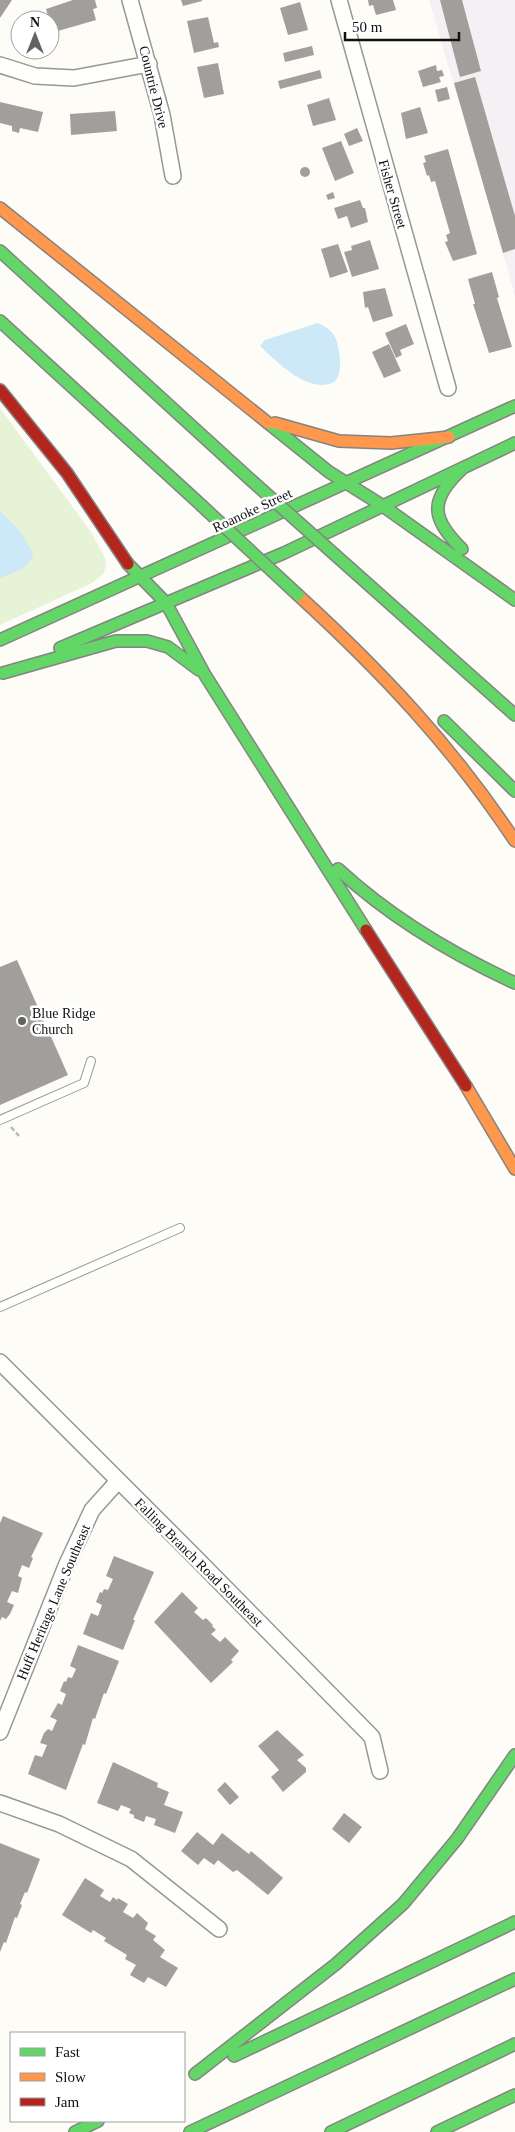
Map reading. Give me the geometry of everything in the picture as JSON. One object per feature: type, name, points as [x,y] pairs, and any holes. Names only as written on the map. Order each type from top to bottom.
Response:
[{"type":"main road","points":[[0,208],[261,419],[346,484],[383,506],[515,600]]},
{"type":"main road","points":[[0,251],[252,481],[515,715]]},
{"type":"main road","points":[[0,321],[379,670],[454,756],[494,808],[515,841]]},
{"type":"main road","points":[[0,390],[67,473],[127,563],[166,603],[205,675],[303,832],[458,1073],[515,1170]]},
{"type":"main road","name":"Roanoke Street","points":[[0,640],[515,406]]},
{"type":"main road","points":[[261,419],[339,441],[391,444],[449,437]]},
{"type":"main road","points":[[1,673],[166,603],[383,506],[515,443]]},
{"type":"main road","points":[[461,470],[445,485],[440,494],[436,508],[437,516],[445,532],[475,561],[484,577]]},
{"type":"main road","points":[[1,673],[80,654],[116,641],[148,641],[168,647],[205,675]]},
{"type":"main road","points":[[443,651],[515,730]]},
{"type":"main road","points":[[379,670],[421,700]]},
{"type":"main road","points":[[435,712],[515,791]]},
{"type":"main road","points":[[303,832],[360,890],[429,941],[471,964],[515,983]]},
{"type":"main road","points":[[195,2074],[336,1964],[402,1904],[457,1839],[515,1754]]},
{"type":"main road","points":[[185,2079],[515,1922]]},
{"type":"main road","points":[[190,2132],[515,1979]]},
{"type":"main road","points":[[331,2132],[515,2044]]},
{"type":"main road","points":[[438,2132],[515,2095]]},
{"type":"main road","points":[[75,2132],[96,2122]]},
{"type":"street","name":"Countrie Drive","points":[[130,0],[162,115],[173,176]]},
{"type":"street","name":"Fisher Street","points":[[339,0],[448,388]]},
{"type":"street","points":[[0,65],[35,76],[74,78],[149,64]]},
{"type":"street","name":"Falling Branch Road Southeast","points":[[0,1362],[372,1738],[380,1771]]},
{"type":"street","name":"Huff Heritage Lane Southeast","points":[[0,1732],[66,1566],[92,1510],[118,1481]]},
{"type":"street","points":[[0,1803],[59,1824],[131,1859],[219,1929]]},
{"type":"lane","points":[[0,1120],[84,1083],[91,1061]]},
{"type":"lane","points":[[0,1307],[180,1228]]},
{"type":"shaded area","points":[[429,0],[515,0],[515,297],[503,253]]},
{"type":"green space","points":[[0,408],[91,532],[105,558],[106,567],[103,574],[92,583],[0,625]]},
{"type":"water","points":[[318,323],[331,332],[338,344],[339,375],[332,383],[312,384],[302,380],[283,367],[260,346],[265,340]]},
{"type":"water","points":[[0,511],[19,530],[33,553],[29,563],[16,572],[0,578]]},
{"type":"building","points":[[0,0],[12,0],[0,18]]},
{"type":"building","points":[[73,0],[95,0],[97,8],[93,9],[96,20],[60,30],[60,10],[46,9]]},
{"type":"building","points":[[181,0],[202,0],[202,1],[183,6]]},
{"type":"building","points":[[368,0],[393,0],[396,10],[376,15],[373,5],[369,6]]},
{"type":"building","points":[[440,0],[462,0],[481,71],[460,77]]},
{"type":"building","points":[[300,2],[308,30],[288,35],[280,8]]},
{"type":"building","points":[[208,17],[214,43],[218,42],[219,47],[194,53],[187,21]]},
{"type":"building","points":[[312,46],[314,55],[285,62],[283,53]]},
{"type":"building","points":[[218,63],[224,94],[204,98],[197,67]]},
{"type":"building","points":[[436,65],[437,71],[442,70],[444,76],[439,77],[441,82],[423,87],[418,71]]},
{"type":"building","points":[[320,70],[322,78],[280,89],[278,81]]},
{"type":"building","points":[[475,77],[515,216],[515,249],[503,253],[454,83]]},
{"type":"building","points":[[447,87],[450,99],[438,102],[435,90]]},
{"type":"building","points":[[329,98],[336,120],[313,126],[307,105]]},
{"type":"building","points":[[0,102],[43,112],[38,132],[20,128],[19,133],[12,131],[12,126],[0,123]]},
{"type":"building","points":[[420,107],[428,133],[406,139],[401,113]]},
{"type":"building","points":[[115,111],[117,131],[71,135],[70,114]]},
{"type":"building","points":[[357,128],[363,141],[349,146],[344,134]]},
{"type":"building","points":[[341,141],[354,173],[335,181],[322,148]]},
{"type":"building","points":[[448,149],[477,254],[453,261],[445,242],[448,241],[446,235],[450,233],[435,181],[431,182],[429,175],[427,176],[423,163],[426,162],[424,156]]},
{"type":"building","points":[[303,167],[307,167],[310,172],[309,176],[303,177],[300,174],[300,170]]},
{"type":"building","points":[[333,192],[335,198],[328,200],[326,195]]},
{"type":"building","points":[[360,200],[363,208],[365,208],[368,222],[351,228],[347,216],[338,219],[334,208]]},
{"type":"building","points":[[370,240],[379,269],[352,277],[344,252],[352,250],[351,246]]},
{"type":"building","points":[[338,244],[348,272],[330,278],[321,249]]},
{"type":"building","points":[[492,272],[499,297],[497,298],[512,347],[489,353],[473,304],[475,304],[468,279]]},
{"type":"building","points":[[385,288],[393,316],[373,322],[368,307],[365,308],[363,292]]},
{"type":"building","points":[[406,324],[414,344],[400,350],[402,355],[396,358],[385,333]]},
{"type":"building","points":[[389,344],[401,371],[384,378],[372,352]]},
{"type":"building","name":"Blue Ridge Church","points":[[17,960],[68,1075],[0,1105],[0,967]]},
{"type":"building","points":[[3,1516],[43,1533],[31,1557],[33,1558],[29,1568],[22,1565],[18,1576],[22,1578],[18,1593],[12,1591],[7,1602],[14,1605],[10,1614],[6,1619],[2,1617],[0,1621],[0,1523]]},
{"type":"building","points":[[114,1556],[154,1572],[133,1620],[135,1620],[123,1650],[83,1634],[91,1613],[98,1616],[102,1605],[96,1602],[100,1592],[102,1593],[104,1589],[108,1590],[113,1579],[106,1576]]},
{"type":"building","points":[[182,1592],[198,1608],[194,1612],[203,1620],[206,1618],[213,1625],[216,1630],[211,1634],[220,1642],[225,1637],[239,1651],[231,1660],[233,1662],[211,1683],[154,1622]]},
{"type":"building","points":[[78,1645],[119,1661],[106,1694],[104,1693],[95,1719],[93,1718],[85,1745],[83,1744],[66,1790],[28,1774],[35,1755],[42,1757],[47,1745],[40,1743],[44,1733],[48,1729],[52,1731],[57,1720],[50,1717],[58,1703],[62,1705],[66,1694],[60,1691],[64,1681],[66,1682],[68,1677],[72,1678],[76,1669],[70,1666]]},
{"type":"building","points":[[277,1730],[304,1755],[297,1760],[306,1768],[306,1772],[283,1792],[271,1777],[279,1770],[258,1746]]},
{"type":"building","points":[[113,1762],[158,1783],[157,1787],[169,1792],[164,1805],[183,1812],[175,1833],[154,1825],[156,1819],[146,1816],[144,1822],[134,1818],[134,1815],[129,1813],[131,1809],[121,1805],[118,1811],[97,1803]]},
{"type":"building","points":[[225,1782],[239,1797],[230,1805],[217,1790]]},
{"type":"building","points":[[344,1813],[362,1827],[349,1843],[332,1829]]},
{"type":"building","points":[[197,1832],[213,1845],[222,1833],[249,1854],[251,1851],[283,1878],[268,1895],[237,1870],[233,1872],[218,1860],[214,1865],[204,1858],[198,1865],[181,1851]]},
{"type":"building","points":[[0,1843],[40,1859],[27,1893],[25,1892],[20,1904],[22,1905],[17,1918],[15,1917],[6,1943],[4,1942],[0,1952]]},
{"type":"building","points":[[85,1878],[104,1890],[100,1896],[110,1902],[113,1897],[117,1900],[118,1898],[128,1904],[123,1912],[133,1918],[137,1913],[148,1923],[145,1929],[156,1936],[153,1940],[165,1950],[160,1957],[178,1968],[166,1987],[148,1977],[144,1983],[130,1975],[136,1965],[125,1959],[127,1955],[104,1941],[106,1938],[93,1930],[91,1933],[62,1915]]},
{"type":"traffic: fast","points":[[0,251],[252,481]]},
{"type":"traffic: fast","points":[[0,321],[201,505]]},
{"type":"traffic: fast","points":[[0,640],[515,406]]},
{"type":"traffic: fast","points":[[268,423],[329,472],[383,506],[515,600]]},
{"type":"traffic: fast","points":[[60,648],[284,553],[515,443]]},
{"type":"traffic: fast","points":[[461,470],[443,491],[438,509],[444,528],[462,549]]},
{"type":"traffic: fast","points":[[252,481],[351,569]]},
{"type":"traffic: fast","points":[[201,505],[298,595]]},
{"type":"traffic: fast","points":[[128,564],[166,603],[205,675],[366,930]]},
{"type":"traffic: fast","points":[[351,569],[515,715]]},
{"type":"traffic: fast","points":[[3,673],[116,641],[147,641],[168,647],[199,670]]},
{"type":"traffic: fast","points":[[444,721],[515,791]]},
{"type":"traffic: fast","points":[[338,869],[400,919],[444,947],[515,983]]},
{"type":"traffic: fast","points":[[195,2074],[336,1964],[403,1904],[457,1839],[515,1755]]},
{"type":"traffic: fast","points":[[234,2056],[515,1922]]},
{"type":"traffic: fast","points":[[190,2132],[515,1979]]},
{"type":"traffic: fast","points":[[331,2132],[515,2044]]},
{"type":"traffic: fast","points":[[437,2132],[515,2095]]},
{"type":"traffic: fast","points":[[75,2132],[96,2122]]},
{"type":"traffic: slow","points":[[0,208],[268,423]]},
{"type":"traffic: slow","points":[[275,423],[339,441],[391,443],[449,437]]},
{"type":"traffic: slow","points":[[298,595],[414,711],[466,773],[515,841]]},
{"type":"traffic: slow","points":[[466,1086],[515,1169]]},
{"type":"traffic: jam","points":[[0,390],[67,473],[128,564]]},
{"type":"traffic: jam","points":[[366,930],[466,1086]]},
{"type":"place","name":"Blue Ridge Church","points":[[22,1021]]}]
